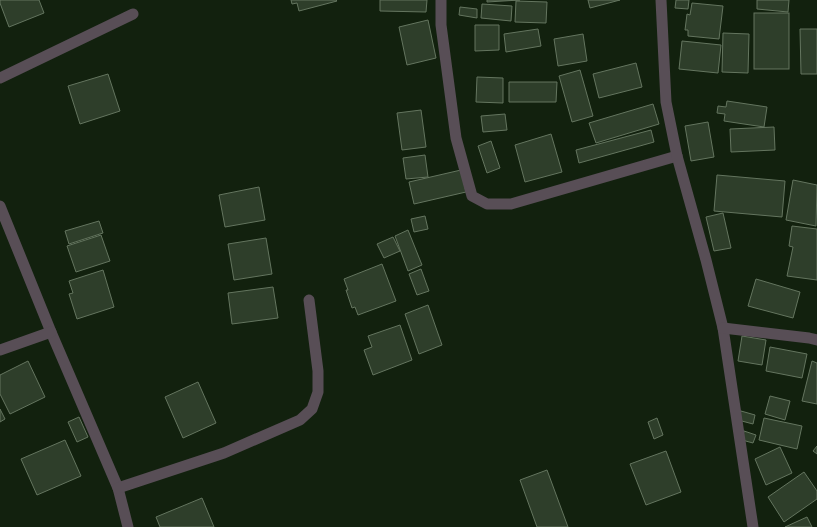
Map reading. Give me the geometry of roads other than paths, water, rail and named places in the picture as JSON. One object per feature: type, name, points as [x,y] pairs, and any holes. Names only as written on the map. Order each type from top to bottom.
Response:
[{"type":"street","points":[[441,0],[441,25],[456,138],[472,196],[487,204],[511,204],[677,156]]},
{"type":"street","points":[[662,0],[666,102],[677,156],[723,328],[754,527]]},
{"type":"street","points":[[0,78],[133,14]]},
{"type":"street","points":[[0,206],[51,332],[118,488],[128,527]]},
{"type":"street","points":[[118,488],[224,453],[300,420],[312,409],[318,392],[318,371],[309,300]]},
{"type":"street","points":[[723,328],[817,340]]},
{"type":"street","points":[[0,350],[51,332]]}]
